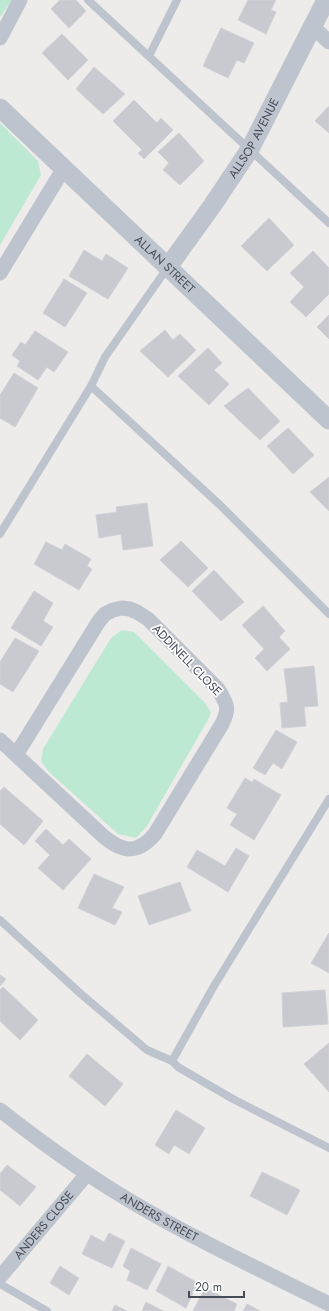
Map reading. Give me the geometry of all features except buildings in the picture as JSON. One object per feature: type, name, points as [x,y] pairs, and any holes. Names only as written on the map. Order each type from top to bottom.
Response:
[{"type":"street","points":[[0,38],[20,0]]},
{"type":"street","name":"ALLSOP AVENUE","points":[[168,267],[212,206],[250,149],[326,0]]},
{"type":"street","points":[[312,26],[329,42]]},
{"type":"street","name":"ALLAN STREET","points":[[0,108],[329,420]]},
{"type":"street","points":[[0,273],[64,168]]},
{"type":"street","name":"ADDINELL CLOSE","points":[[0,740],[16,755],[110,843],[125,849],[132,849],[141,847],[155,834],[222,724],[226,715],[226,702],[218,689],[148,619],[130,609],[122,608],[114,610],[105,614],[99,621],[16,755]]},
{"type":"street","name":"ANDERS STREET","points":[[0,1110],[87,1174],[122,1196],[172,1225],[329,1304]]},
{"type":"street","name":"ANDERS CLOSE","points":[[0,1276],[87,1174]]},
{"type":"lane","points":[[88,0],[329,223]]},
{"type":"lane","points":[[149,56],[177,0]]},
{"type":"lane","points":[[0,534],[91,386],[105,358],[168,267]]},
{"type":"lane","points":[[91,386],[220,505],[329,614]]},
{"type":"lane","points":[[172,1061],[214,986],[329,799]]},
{"type":"lane","points":[[0,920],[81,994],[147,1050],[172,1061],[178,1067],[233,1099],[329,1148]]},
{"type":"lane","points":[[0,1284],[47,1311]]},
{"type":"green space","points":[[0,0],[12,0],[0,17]]},
{"type":"green space","points":[[0,123],[38,161],[41,175],[0,245]]},
{"type":"green space","points":[[122,630],[134,632],[205,703],[211,712],[147,826],[136,838],[118,834],[48,771],[41,761],[43,749],[111,638]]}]
